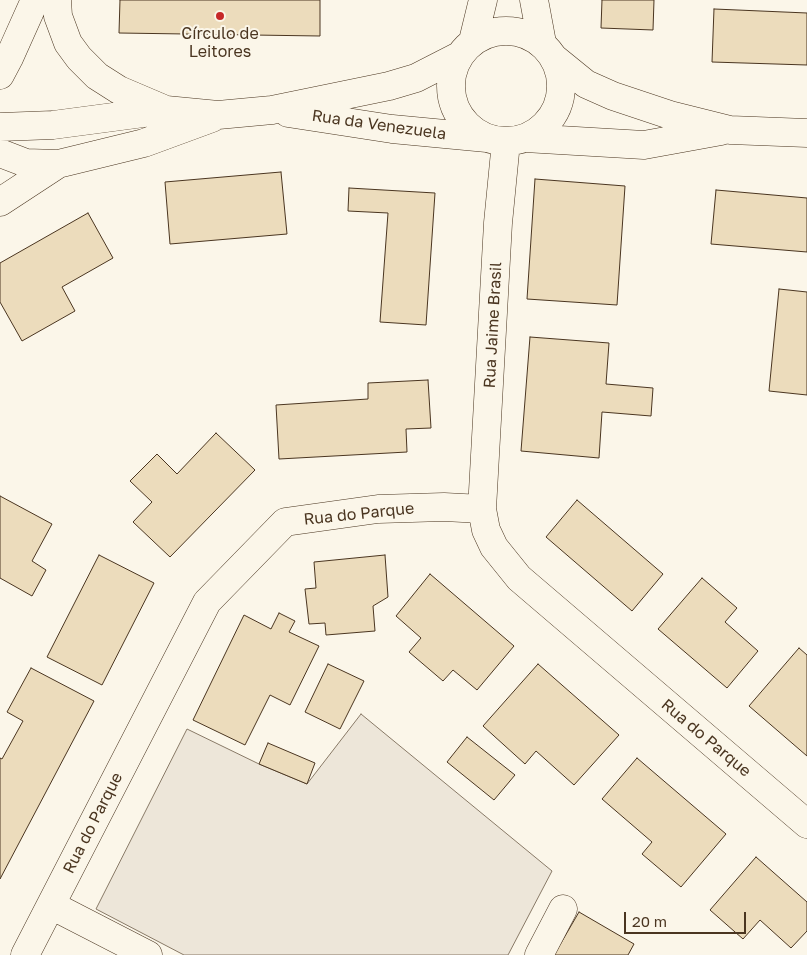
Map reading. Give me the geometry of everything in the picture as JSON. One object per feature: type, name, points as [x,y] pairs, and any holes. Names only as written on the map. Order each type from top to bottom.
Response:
[{"type":"street","points":[[0,75],[35,0]]},
{"type":"street","points":[[57,0],[58,16],[68,43],[79,58],[97,76],[119,90],[166,110]]},
{"type":"street","points":[[483,0],[466,49],[452,75],[451,94],[458,113],[470,128],[506,139],[542,129],[554,114],[561,96],[561,77],[548,51],[534,0]]},
{"type":"street","points":[[466,49],[489,33],[508,30],[527,34],[586,84],[613,96],[730,130],[807,134]]},
{"type":"street","name":"Rua da Venezuela","points":[[218,115],[272,110],[389,86],[416,78],[466,49]]},
{"type":"street","points":[[0,127],[53,125],[166,110],[218,115]]},
{"type":"street","name":"Rua da Venezuela","points":[[272,110],[392,129],[506,139],[644,145],[730,130]]},
{"type":"street","points":[[0,153],[26,163],[58,164],[144,143],[218,115]]},
{"type":"street","name":"Rua Jaime Brasil","points":[[482,509],[498,223],[506,139]]},
{"type":"street","points":[[0,202],[58,164]]},
{"type":"street","name":"Rua do Parque","points":[[25,955],[207,602],[285,522],[378,509],[444,507],[482,509],[486,530],[494,547],[519,578],[807,824]]},
{"type":"street","points":[[51,905],[148,955]]},
{"type":"street","points":[[539,955],[563,909]]},
{"type":"shaded area","points":[[361,714],[552,871],[508,955],[184,955],[96,909],[187,729],[259,764],[307,784]]},
{"type":"building","name":"Círculo de Leitores","points":[[120,0],[320,0],[320,36],[119,33]]},
{"type":"building","points":[[602,0],[654,0],[653,30],[601,28]]},
{"type":"building","points":[[714,9],[807,13],[807,65],[712,62]]},
{"type":"building","points":[[281,172],[287,234],[170,244],[165,182]]},
{"type":"building","points":[[535,179],[625,186],[617,305],[527,299]]},
{"type":"building","points":[[349,188],[435,193],[426,325],[380,322],[388,213],[348,211]]},
{"type":"building","points":[[716,190],[807,198],[807,252],[711,244]]},
{"type":"building","points":[[88,213],[113,258],[62,287],[75,311],[22,341],[0,302],[0,263]]},
{"type":"building","points":[[779,289],[807,292],[807,395],[769,391]]},
{"type":"building","points":[[530,337],[609,343],[606,384],[653,388],[651,416],[602,412],[599,458],[521,451]]},
{"type":"building","points":[[428,380],[431,428],[406,429],[407,452],[279,459],[276,405],[368,399],[368,383]]},
{"type":"building","points":[[216,433],[255,470],[170,557],[133,522],[152,502],[130,481],[157,454],[177,474]]},
{"type":"building","points":[[0,496],[52,524],[32,561],[46,570],[32,596],[0,578]]},
{"type":"building","points":[[577,500],[663,574],[632,611],[546,537]]},
{"type":"building","points":[[99,555],[154,583],[102,685],[47,657]]},
{"type":"building","points":[[385,555],[388,597],[373,606],[375,631],[326,635],[325,623],[309,624],[305,589],[316,588],[314,562]]},
{"type":"building","points":[[430,574],[514,646],[477,690],[453,670],[443,681],[409,652],[421,638],[396,616]]},
{"type":"building","points":[[702,578],[737,608],[725,622],[758,651],[727,688],[658,629]]},
{"type":"building","points":[[279,613],[295,621],[289,632],[319,646],[290,705],[270,695],[245,745],[193,720],[244,615],[271,629]]},
{"type":"building","points":[[799,648],[807,655],[807,756],[749,706]]},
{"type":"building","points":[[328,664],[364,681],[340,729],[305,712]]},
{"type":"building","points":[[538,664],[619,735],[574,785],[536,751],[525,764],[483,726]]},
{"type":"building","points":[[31,668],[94,701],[0,879],[0,758],[2,759],[23,721],[7,712]]},
{"type":"building","points":[[467,737],[515,775],[494,800],[447,762]]},
{"type":"building","points":[[268,743],[315,763],[307,784],[259,764]]},
{"type":"building","points":[[637,758],[726,834],[681,887],[642,854],[652,842],[602,799]]},
{"type":"building","points":[[756,857],[807,902],[807,931],[791,948],[760,920],[743,939],[710,910]]},
{"type":"building","points":[[579,912],[634,944],[628,955],[554,955]]},
{"type":"place","name":"Círculo de Leitores","points":[[220,16]]}]
